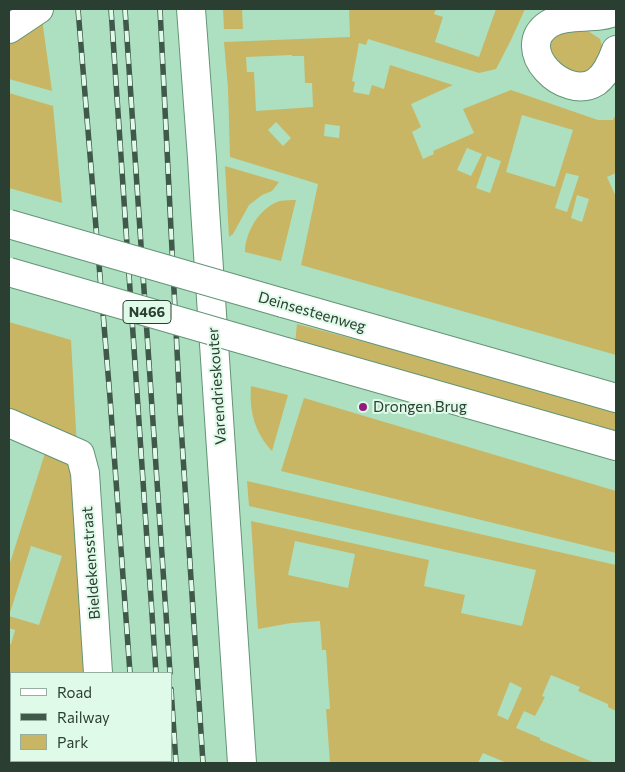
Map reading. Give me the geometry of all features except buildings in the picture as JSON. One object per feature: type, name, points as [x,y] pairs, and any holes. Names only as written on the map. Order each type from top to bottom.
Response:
[{"type":"main road","points":[[9,29],[38,9]]},
{"type":"main road","name":"Varendrieskouter","points":[[191,9],[242,763]]},
{"type":"main road","points":[[616,11],[609,15],[583,16],[556,21],[543,29],[538,37],[536,48],[538,59],[554,78],[577,86],[596,82],[611,65],[616,50]]},
{"type":"main road","name":"Deinsesteenweg","points":[[9,224],[616,398]]},
{"type":"main road","name":"N466","points":[[9,272],[616,446]]},
{"type":"main road","name":"Bieldekensstraat","points":[[9,423],[80,454],[85,473],[98,672]]},
{"type":"green space","points":[[223,9],[242,9],[243,29],[224,29]]},
{"type":"green space","points":[[349,9],[436,9],[434,14],[443,17],[435,42],[479,57],[496,9],[525,9],[496,69],[479,73],[368,39],[366,45],[359,43],[352,81],[355,82],[353,92],[369,95],[372,85],[384,89],[390,65],[453,85],[411,104],[421,127],[412,132],[423,159],[434,154],[433,151],[474,133],[463,109],[511,90],[598,120],[613,120],[616,114],[616,173],[607,177],[616,197],[616,355],[301,265],[318,184],[230,157],[228,88],[224,42],[350,37]],"holes":[[[304,56],[305,83],[312,83],[313,107],[256,111],[254,72],[247,72],[246,57]],[[522,115],[573,130],[555,187],[506,172]],[[276,122],[291,138],[283,146],[268,130]],[[325,124],[340,126],[339,138],[324,136]],[[467,148],[482,154],[471,176],[457,170]],[[487,156],[501,161],[490,193],[476,188]],[[566,173],[579,176],[567,212],[555,208]],[[577,195],[589,199],[582,222],[571,218]]]},
{"type":"green space","points":[[42,19],[52,91],[9,79],[9,43]]},
{"type":"green space","points":[[588,31],[600,39],[604,53],[587,76],[552,66],[546,44],[560,32]]},
{"type":"green space","points":[[9,93],[53,106],[62,203],[9,188]]},
{"type":"green space","points":[[225,166],[279,182],[272,191],[262,195],[249,205],[233,234],[229,237]]},
{"type":"green space","points":[[296,200],[281,261],[245,252],[248,236],[260,214],[280,201]]},
{"type":"green space","points":[[9,322],[71,340],[77,448],[9,417]]},
{"type":"green space","points":[[297,324],[616,412],[616,436],[295,343]]},
{"type":"green space","points":[[251,386],[288,395],[272,451],[261,437],[254,421],[251,404]]},
{"type":"green space","points":[[304,398],[616,491],[616,553],[281,471]]},
{"type":"green space","points":[[46,450],[75,465],[88,672],[10,672],[10,762],[39,763],[9,763],[9,644],[11,644],[15,630],[9,628],[9,566]],"holes":[[[31,546],[62,556],[39,625],[9,616]]]},
{"type":"green space","points":[[247,481],[616,565],[616,711],[608,707],[608,704],[578,691],[580,687],[551,675],[542,696],[545,697],[535,716],[524,711],[516,728],[595,763],[507,763],[483,753],[478,763],[330,763],[326,709],[330,709],[326,650],[322,650],[320,621],[291,623],[258,629],[251,521],[429,560],[424,586],[465,595],[461,613],[522,626],[536,570],[249,506]],"holes":[[[295,541],[355,554],[348,588],[288,575]],[[510,682],[522,688],[508,720],[497,715]]]},
{"type":"railway","points":[[78,9],[110,398],[130,672]]},
{"type":"railway","points":[[111,9],[156,672]]},
{"type":"railway","points":[[125,9],[170,672]]},
{"type":"railway","points":[[160,9],[180,410],[203,763]]},
{"type":"railway","points":[[172,704],[176,763]]},
{"type":"place","name":"Drongen Brug","points":[[363,407]]}]
